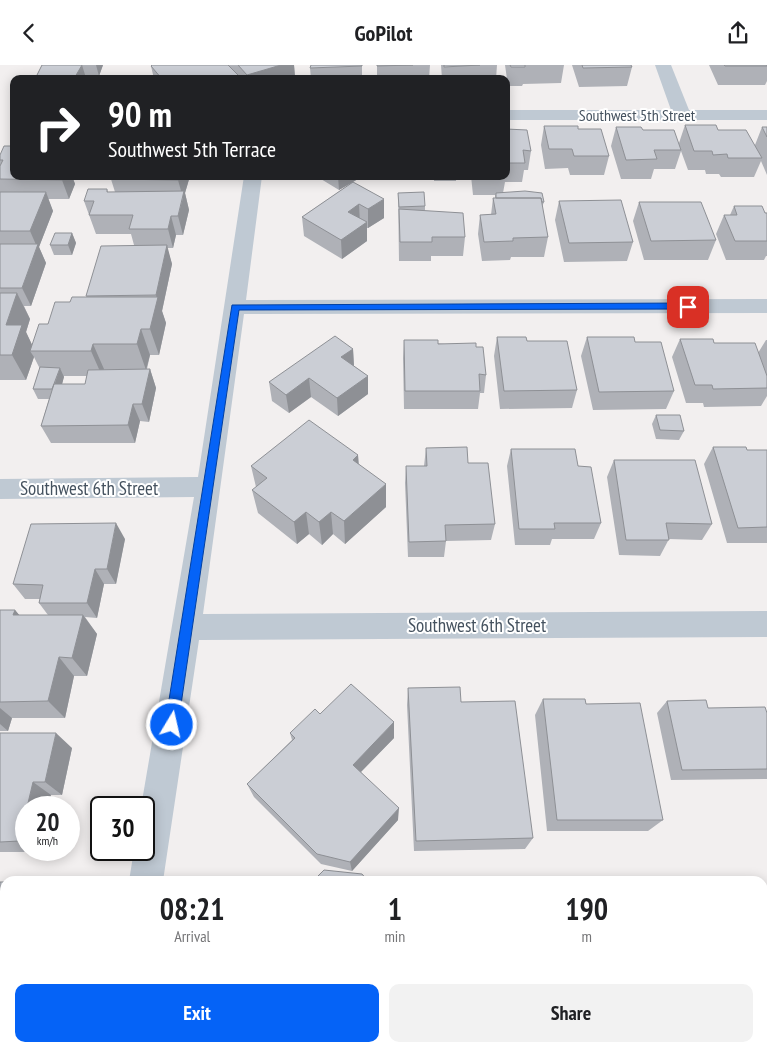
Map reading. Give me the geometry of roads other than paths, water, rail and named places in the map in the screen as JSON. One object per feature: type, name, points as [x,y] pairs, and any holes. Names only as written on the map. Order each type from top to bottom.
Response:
[{"type":"street","points":[[663,65],[682,115]]},
{"type":"street","name":"Southwest 5th Street","points":[[510,115],[767,115]]},
{"type":"street","points":[[147,876],[188,627],[252,180]]},
{"type":"street","points":[[235,307],[767,306]]},
{"type":"street","name":"Southwest 6th Street","points":[[0,489],[209,487]]},
{"type":"street","name":"Southwest 6th Street","points":[[188,627],[767,624]]}]
